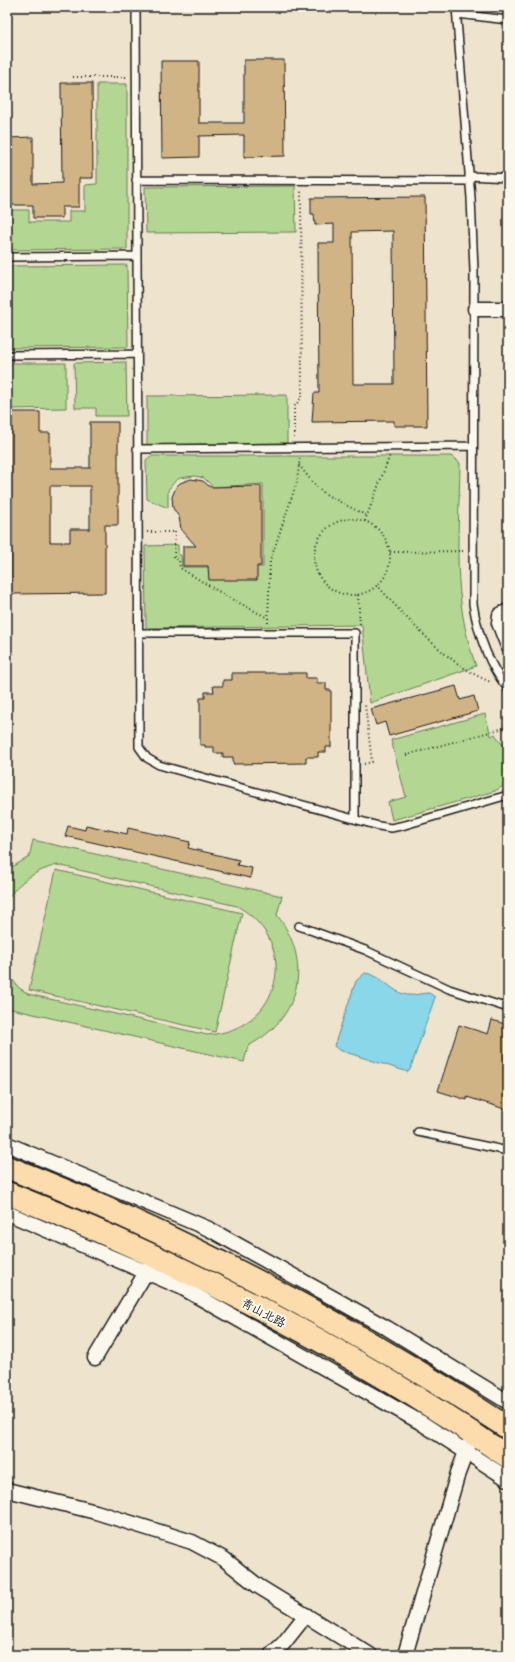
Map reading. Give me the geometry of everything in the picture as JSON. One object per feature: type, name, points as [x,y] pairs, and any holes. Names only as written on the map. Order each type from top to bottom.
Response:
[{"type":"main road","name":"青山北路","points":[[7,1167],[138,1222],[282,1293],[394,1357],[508,1428]]},
{"type":"main road","name":"青山北路","points":[[7,1193],[84,1225],[150,1264],[314,1339],[470,1443],[508,1457]]},
{"type":"street","points":[[475,309],[508,309]]},
{"type":"street","points":[[508,611],[500,616],[499,623],[508,646]]},
{"type":"street","points":[[7,1144],[209,1229],[400,1336],[508,1402]]},
{"type":"street","points":[[7,1213],[150,1264],[95,1358]]},
{"type":"street","points":[[405,1655],[458,1473],[470,1443],[508,1479]]},
{"type":"street","points":[[7,1490],[96,1512],[192,1542],[224,1559],[258,1586],[370,1655]]},
{"type":"street","points":[[271,1655],[283,1644],[306,1615]]},
{"type":"lane","points":[[136,7],[139,747],[147,758],[159,765],[379,826],[398,827],[508,795]]},
{"type":"lane","points":[[507,688],[490,662],[479,634],[473,604],[472,551],[475,309],[469,178],[456,10],[508,20]]},
{"type":"lane","points":[[136,180],[508,178]]},
{"type":"lane","points":[[7,257],[137,256]]},
{"type":"lane","points":[[7,355],[137,354]]},
{"type":"lane","points":[[138,449],[474,446]]},
{"type":"lane","points":[[138,633],[355,632],[355,819]]},
{"type":"lane","points":[[299,926],[365,950],[449,989],[508,1008]]},
{"type":"lane","points":[[418,1132],[508,1150]]},
{"type":"path","points":[[72,77],[136,77]]},
{"type":"path","points":[[268,632],[270,561],[293,495],[299,465],[294,406],[302,397],[301,180]]},
{"type":"path","points":[[365,521],[393,447]]},
{"type":"path","points":[[299,465],[313,483],[325,494],[367,516]]},
{"type":"path","points":[[346,519],[365,521],[378,529],[384,536],[390,552],[388,569],[384,577],[377,585],[366,592],[358,595],[341,593],[327,585],[321,579],[315,563],[314,555],[319,538],[330,526],[346,519]]},
{"type":"path","points":[[138,532],[175,532],[174,557],[180,560],[180,568],[226,596],[268,618]]},
{"type":"path","points":[[390,552],[472,551]]},
{"type":"path","points":[[377,585],[415,626],[455,661],[476,676],[507,688]]},
{"type":"path","points":[[406,754],[508,727]]},
{"type":"green space","points":[[97,84],[127,84],[127,249],[7,250],[7,210],[29,210],[29,222],[69,222],[69,211],[85,211],[85,185],[97,184]]},
{"type":"green space","points":[[295,186],[296,232],[146,233],[145,187]]},
{"type":"green space","points":[[127,265],[128,347],[7,348],[7,266]]},
{"type":"green space","points":[[126,362],[127,416],[96,416],[96,408],[75,408],[74,363]]},
{"type":"green space","points":[[7,363],[66,363],[66,408],[7,409]]},
{"type":"green space","points":[[287,395],[287,443],[147,445],[147,396]]},
{"type":"green space","points":[[151,456],[451,456],[460,463],[458,566],[463,616],[468,641],[476,666],[370,703],[362,625],[146,628],[145,546],[178,545],[178,555],[181,555],[182,567],[263,567],[263,484],[213,487],[204,478],[195,476],[180,478],[175,481],[168,490],[168,508],[147,499],[146,460]]},
{"type":"green space","points":[[485,714],[491,736],[495,734],[501,743],[508,747],[508,783],[495,791],[392,820],[388,802],[406,797],[391,740]]},
{"type":"green space","points":[[33,840],[282,896],[277,915],[289,933],[295,952],[298,970],[296,988],[290,1005],[280,1021],[266,1035],[248,1046],[244,1062],[7,1008],[7,972],[18,987],[28,994],[207,1035],[232,1030],[252,1018],[267,1002],[274,982],[276,962],[270,941],[257,922],[237,906],[57,865],[42,870],[22,882],[7,900],[7,870],[29,857]]},
{"type":"green space","points":[[56,870],[242,913],[215,1032],[29,990]]},
{"type":"water","points":[[365,973],[371,974],[401,993],[410,995],[429,993],[435,997],[410,1070],[408,1072],[339,1050],[334,1046],[356,981]]},
{"type":"building","points":[[244,60],[284,60],[285,156],[244,157],[244,135],[199,136],[199,157],[162,158],[161,61],[199,61],[199,123],[244,123]]},
{"type":"building","points":[[61,83],[92,83],[93,178],[79,178],[79,207],[62,207],[62,218],[33,218],[33,205],[9,205],[9,181],[7,181],[7,168],[9,168],[9,138],[33,137],[33,184],[62,183]]},
{"type":"building","points":[[425,197],[427,426],[394,426],[394,421],[312,422],[314,393],[319,393],[318,243],[334,243],[334,224],[315,225],[314,214],[311,214],[311,198]],"holes":[[[393,231],[394,384],[353,384],[352,232]]]},
{"type":"building","points":[[7,412],[40,412],[40,433],[50,433],[50,468],[90,468],[90,422],[118,422],[118,525],[105,525],[105,593],[10,594],[10,542],[7,542]],"holes":[[[50,486],[90,486],[90,529],[70,529],[70,542],[50,542]]]},
{"type":"building","points":[[191,479],[203,481],[210,487],[261,486],[261,566],[257,566],[257,580],[209,580],[208,566],[183,566],[183,546],[196,546],[181,529],[179,517],[173,508],[172,497],[176,487],[180,483]]},
{"type":"building","points":[[232,673],[306,673],[306,678],[317,678],[317,683],[326,683],[326,690],[331,690],[331,747],[326,747],[326,752],[318,752],[318,757],[306,757],[306,763],[233,764],[233,757],[223,757],[223,753],[214,753],[214,747],[205,747],[205,745],[200,745],[200,698],[205,698],[205,692],[214,692],[213,686],[223,686],[223,680],[232,680]]},
{"type":"building","points":[[456,686],[460,700],[474,696],[478,711],[389,736],[385,722],[376,725],[371,709]]},
{"type":"building","points":[[86,825],[127,834],[128,828],[190,842],[188,848],[239,860],[237,865],[252,868],[250,878],[65,836],[68,826],[85,830]]},
{"type":"building","points":[[492,1020],[508,1025],[508,1110],[467,1097],[467,1100],[438,1091],[459,1025],[488,1034]]}]
